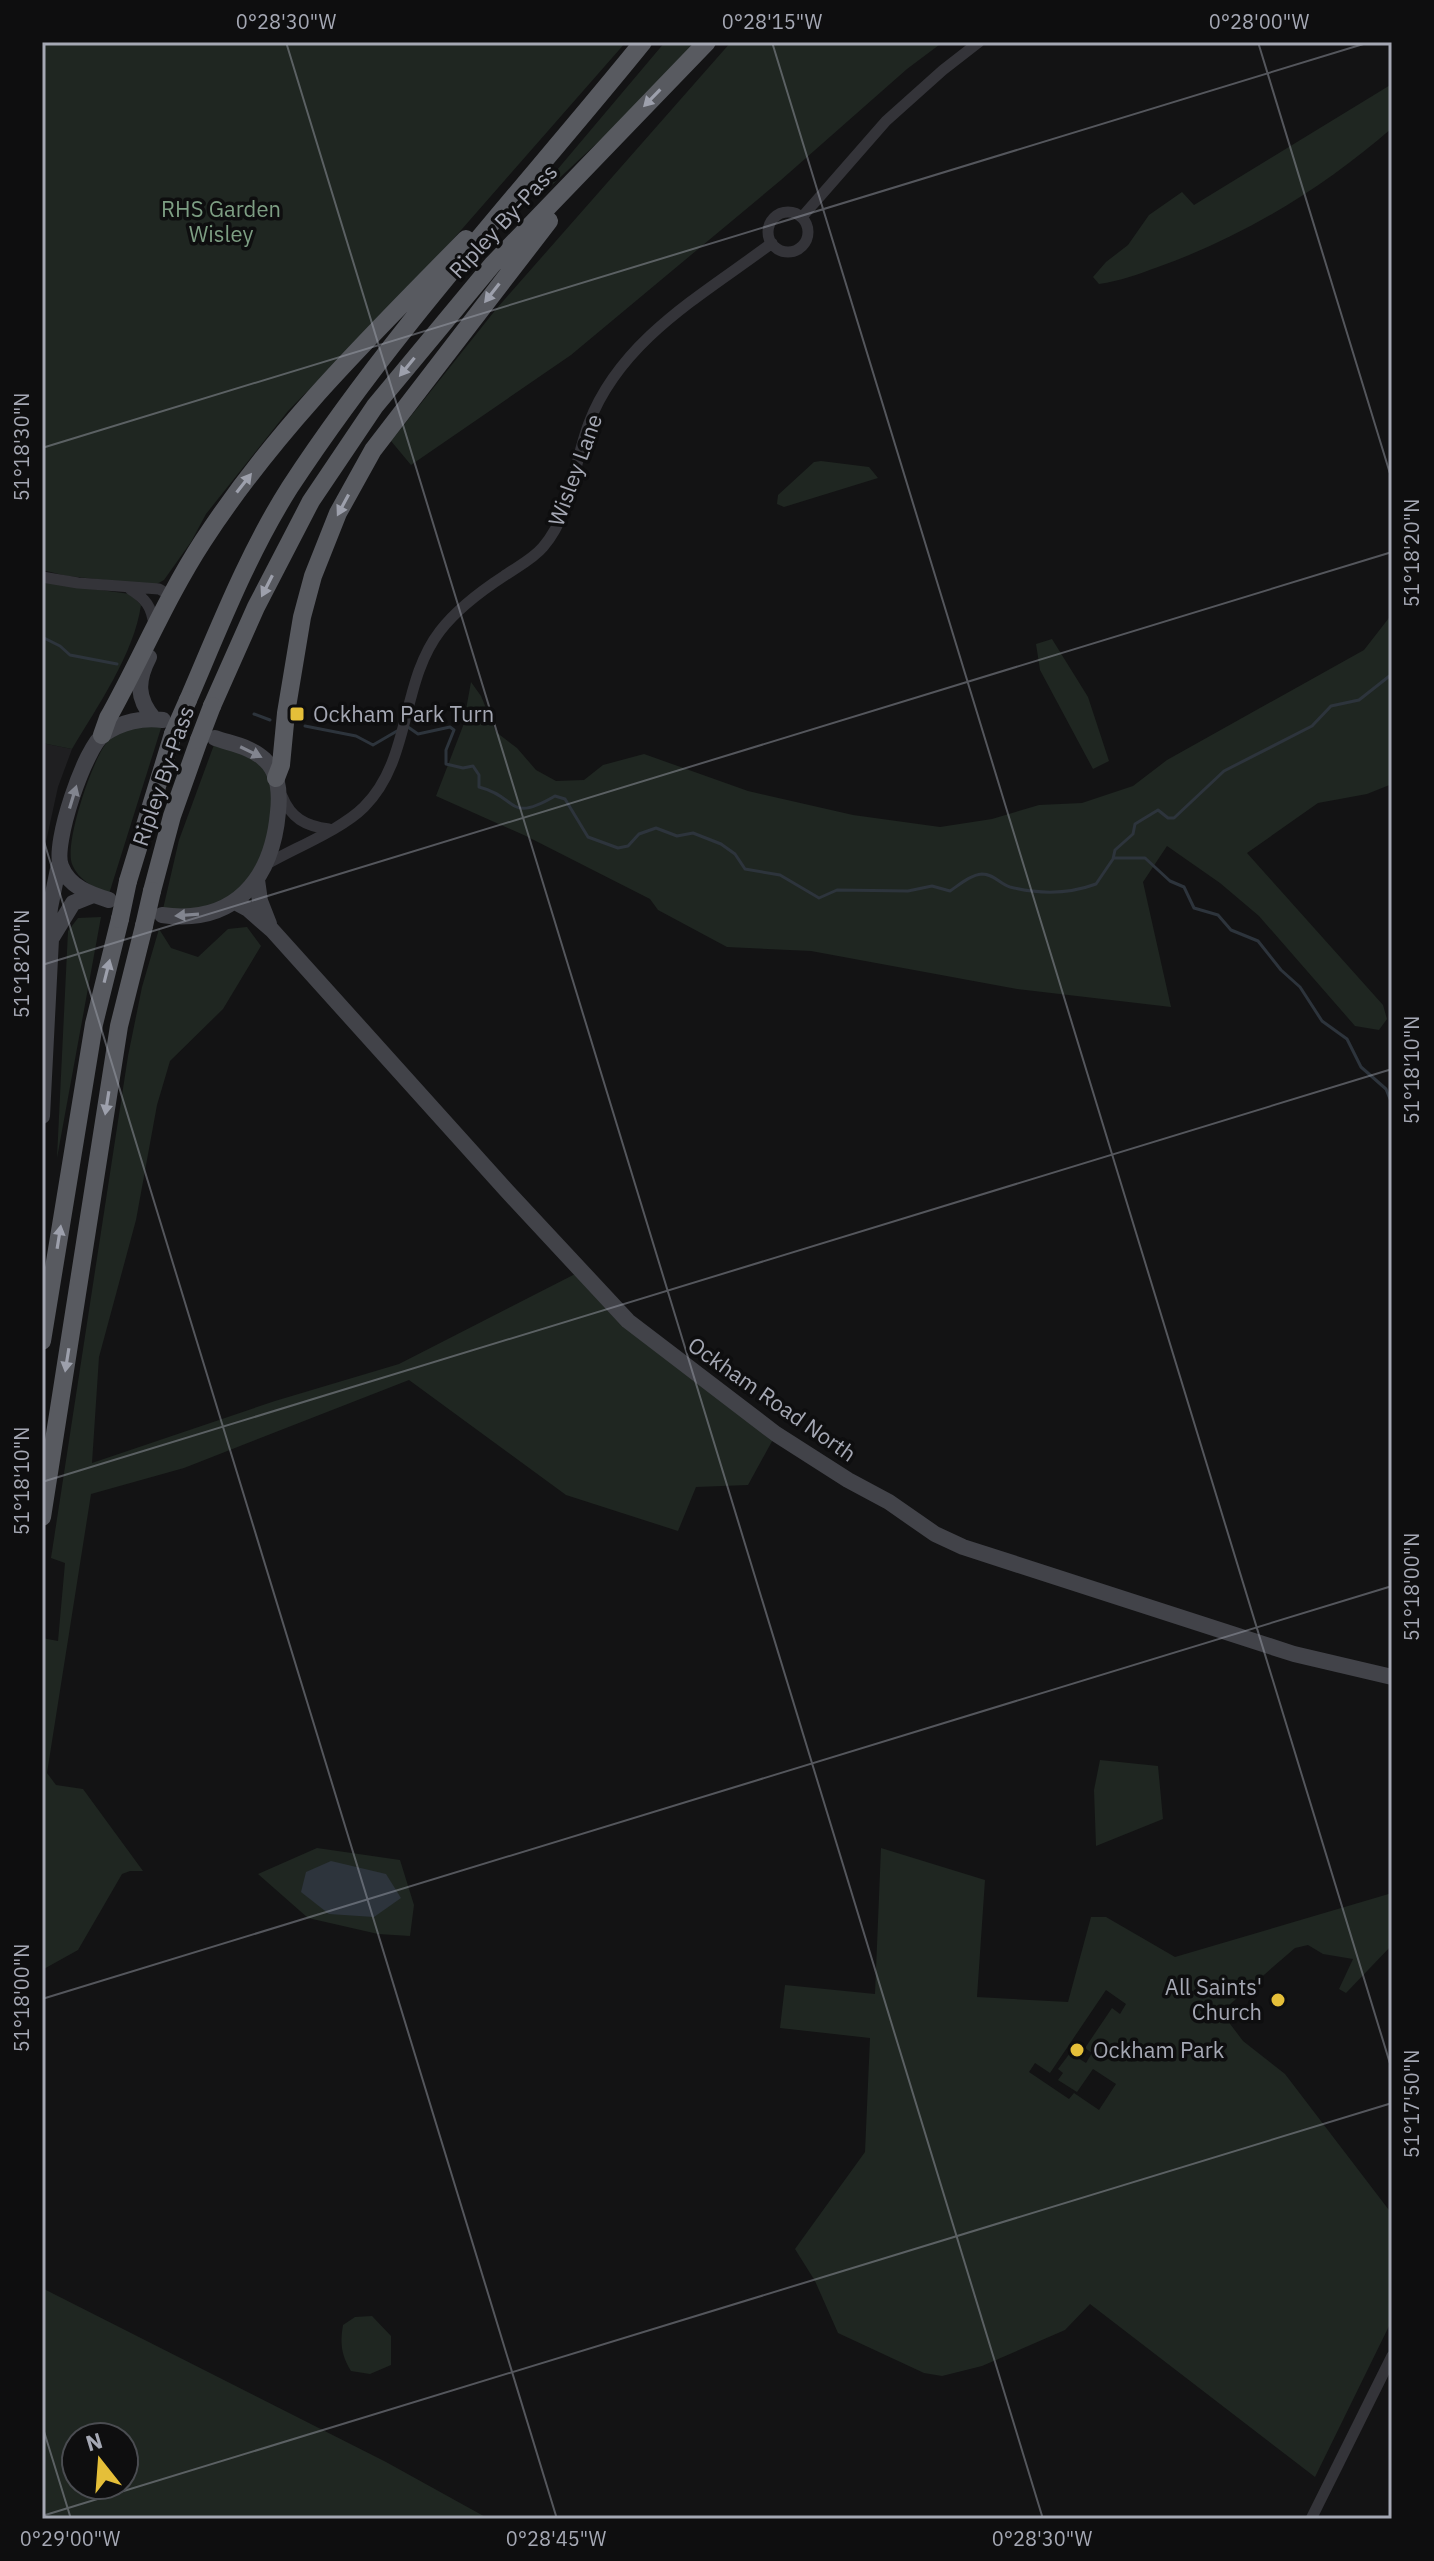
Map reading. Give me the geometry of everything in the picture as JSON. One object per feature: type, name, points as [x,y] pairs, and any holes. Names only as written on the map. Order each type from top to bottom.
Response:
[{"type":"highway","points":[[102,735],[170,595],[234,495],[291,421],[348,358],[555,148],[643,42]]},
{"type":"highway","points":[[278,784],[302,617],[317,564],[338,513],[373,450],[589,163],[707,42]]},
{"type":"highway","name":"Ripley By-Pass","points":[[42,1341],[94,1024],[164,724],[188,700],[233,593],[288,490],[356,391],[555,148]]},
{"type":"highway","name":"Ripley By-Pass","points":[[42,1517],[119,1026],[172,816],[207,739],[212,706],[256,607],[311,501],[341,454],[375,406],[492,265],[589,163]]},
{"type":"main road","points":[[164,724],[143,705],[139,680],[175,607],[170,595]]},
{"type":"main road","points":[[42,1116],[51,939],[49,917],[59,864],[58,852],[76,787],[92,748],[102,735],[132,721],[164,724]]},
{"type":"main road","points":[[162,915],[198,915],[217,911],[235,902],[261,872],[275,837],[278,784],[267,761],[257,753],[207,739]]},
{"type":"main road","points":[[51,939],[73,903],[101,898],[69,880],[59,864]]},
{"type":"main road","name":"Ockham Road North","points":[[261,872],[261,904],[272,930]]},
{"type":"main road","name":"Ockham Road North","points":[[235,902],[272,930],[628,1321],[776,1434],[889,1502],[935,1534],[963,1547],[1294,1654],[1392,1677]]},
{"type":"street","points":[[772,243],[786,252],[802,247],[808,232],[802,217],[886,121],[979,42]]},
{"type":"street","name":"Wisley Lane","points":[[261,872],[352,818],[366,805],[395,755],[418,668],[440,630],[464,606],[538,553],[554,532],[564,512],[589,422],[609,383],[631,355],[685,305],[772,243],[770,225],[778,215],[790,212],[802,217]]},
{"type":"street","points":[[42,577],[159,589],[170,595]]},
{"type":"street","points":[[126,587],[148,603],[154,627]]},
{"type":"street","points":[[278,784],[287,809],[299,821],[330,829]]},
{"type":"street","points":[[1311,2519],[1392,2356]]},
{"type":"shaded area","points":[[42,743],[72,749],[58,787],[42,860]]},
{"type":"shaded area","points":[[331,1861],[386,1874],[401,1898],[374,1917],[329,1914],[301,1892],[306,1872]]},
{"type":"green space","name":"RHS Garden Wisley","points":[[42,42],[626,42],[420,277],[288,411],[206,514],[164,580],[155,585],[67,576],[42,570]]},
{"type":"green space","points":[[665,42],[696,42],[628,114],[551,186],[546,183]]},
{"type":"green space","points":[[731,42],[943,42],[907,69],[781,180],[571,355],[411,465],[391,441],[497,308]]},
{"type":"green space","points":[[1392,84],[1392,128],[1311,190],[1252,225],[1190,255],[1114,281],[1099,284],[1093,277],[1128,245],[1149,215],[1182,192],[1194,205]]},
{"type":"green space","points":[[814,462],[869,467],[878,478],[784,507],[777,504],[778,495]]},
{"type":"green space","points":[[42,582],[130,594],[141,605],[123,661],[72,749],[42,743]]},
{"type":"green space","points":[[1392,614],[1392,784],[1367,794],[1318,803],[1247,853],[1383,1005],[1387,1019],[1379,1030],[1355,1026],[1259,916],[1220,883],[1167,846],[1143,882],[1171,1007],[1017,989],[811,951],[727,947],[658,910],[650,899],[526,836],[436,796],[463,726],[471,682],[481,696],[496,732],[517,748],[536,770],[556,781],[584,780],[603,765],[644,754],[748,791],[853,815],[940,827],[992,819],[1039,805],[1082,803],[1133,786],[1167,760],[1364,650]]},
{"type":"green space","points":[[1052,639],[1088,697],[1109,761],[1093,769],[1040,670],[1036,644]]},
{"type":"green space","points":[[141,725],[162,725],[109,894],[88,883],[75,870],[72,864],[72,838],[81,801],[102,750],[115,736]]},
{"type":"green space","points":[[215,742],[259,759],[272,793],[267,836],[253,872],[231,895],[201,908],[163,909],[179,840]]},
{"type":"green space","points":[[101,917],[57,1158],[68,931],[78,918]]},
{"type":"green space","points":[[247,927],[261,946],[223,1009],[170,1061],[157,1105],[136,1220],[99,1357],[92,1463],[275,1401],[399,1364],[581,1271],[610,1300],[776,1434],[748,1485],[696,1487],[678,1531],[566,1495],[409,1380],[184,1468],[91,1494],[47,1773],[56,1785],[83,1789],[143,1871],[122,1874],[78,1950],[42,1970],[42,1638],[58,1641],[65,1563],[51,1558],[128,1056],[142,987],[159,929],[171,948],[198,957],[228,929]]},
{"type":"green space","points":[[1100,1760],[1158,1766],[1163,1819],[1096,1846],[1094,1790]]},
{"type":"green space","points":[[317,1848],[400,1860],[414,1905],[410,1936],[378,1934],[308,1918],[258,1874]]},
{"type":"green space","points":[[881,1848],[985,1880],[977,1997],[1068,2002],[1091,1917],[1106,1917],[1175,1957],[1392,1893],[1392,1945],[1346,1993],[1339,1989],[1353,1959],[1323,1954],[1308,1945],[1295,1948],[1221,2012],[1243,2041],[1285,2074],[1392,2214],[1392,2320],[1315,2477],[1090,2304],[1065,2330],[982,2366],[942,2376],[924,2373],[838,2333],[815,2281],[795,2249],[865,2152],[870,2038],[780,2028],[785,1985],[875,1994]],"holes":[[[1106,1990],[1126,2004],[1120,2014],[1112,2008],[1085,2048],[1092,2053],[1086,2063],[1070,2053],[1058,2069],[1063,2073],[1058,2080],[1077,2092],[1093,2069],[1116,2084],[1099,2110],[1074,2093],[1069,2099],[1029,2072],[1035,2063],[1050,2073]]]},
{"type":"green space","points":[[42,2288],[386,2462],[489,2519],[42,2519]]},
{"type":"green space","points":[[372,2316],[391,2336],[391,2365],[370,2374],[351,2371],[342,2349],[343,2325],[355,2317]]},
{"type":"waterway","points":[[42,637],[70,655],[117,664]]},
{"type":"waterway","points":[[408,727],[418,734],[450,727],[454,730],[446,750],[446,764],[463,768],[473,766],[479,775],[479,787],[520,808],[540,804],[555,796],[565,799],[588,837],[618,848],[628,846],[639,834],[656,828],[677,836],[693,833],[721,844],[735,854],[745,869],[780,875],[819,898],[837,890],[908,891],[932,886],[950,891],[969,878],[982,874],[1010,887],[1053,892],[1096,884],[1113,859],[1115,850],[1133,834],[1135,824],[1158,810],[1168,818],[1174,818],[1224,771],[1312,726],[1331,706],[1359,700],[1392,674]]},
{"type":"waterway","points":[[254,714],[270,720]]},
{"type":"waterway","points":[[305,726],[356,736],[373,745],[397,731]]},
{"type":"waterway","points":[[1115,858],[1145,858],[1170,881],[1184,887],[1194,908],[1218,915],[1231,930],[1258,941],[1281,970],[1300,987],[1322,1021],[1347,1039],[1361,1067],[1386,1089],[1392,1104]]},
{"type":"place","name":"Ockham Park Turn","points":[[297,714]]},
{"type":"place","name":"All Saints' Church","points":[[1278,2000]]},
{"type":"place","name":"Ockham Park","points":[[1077,2050]]}]
